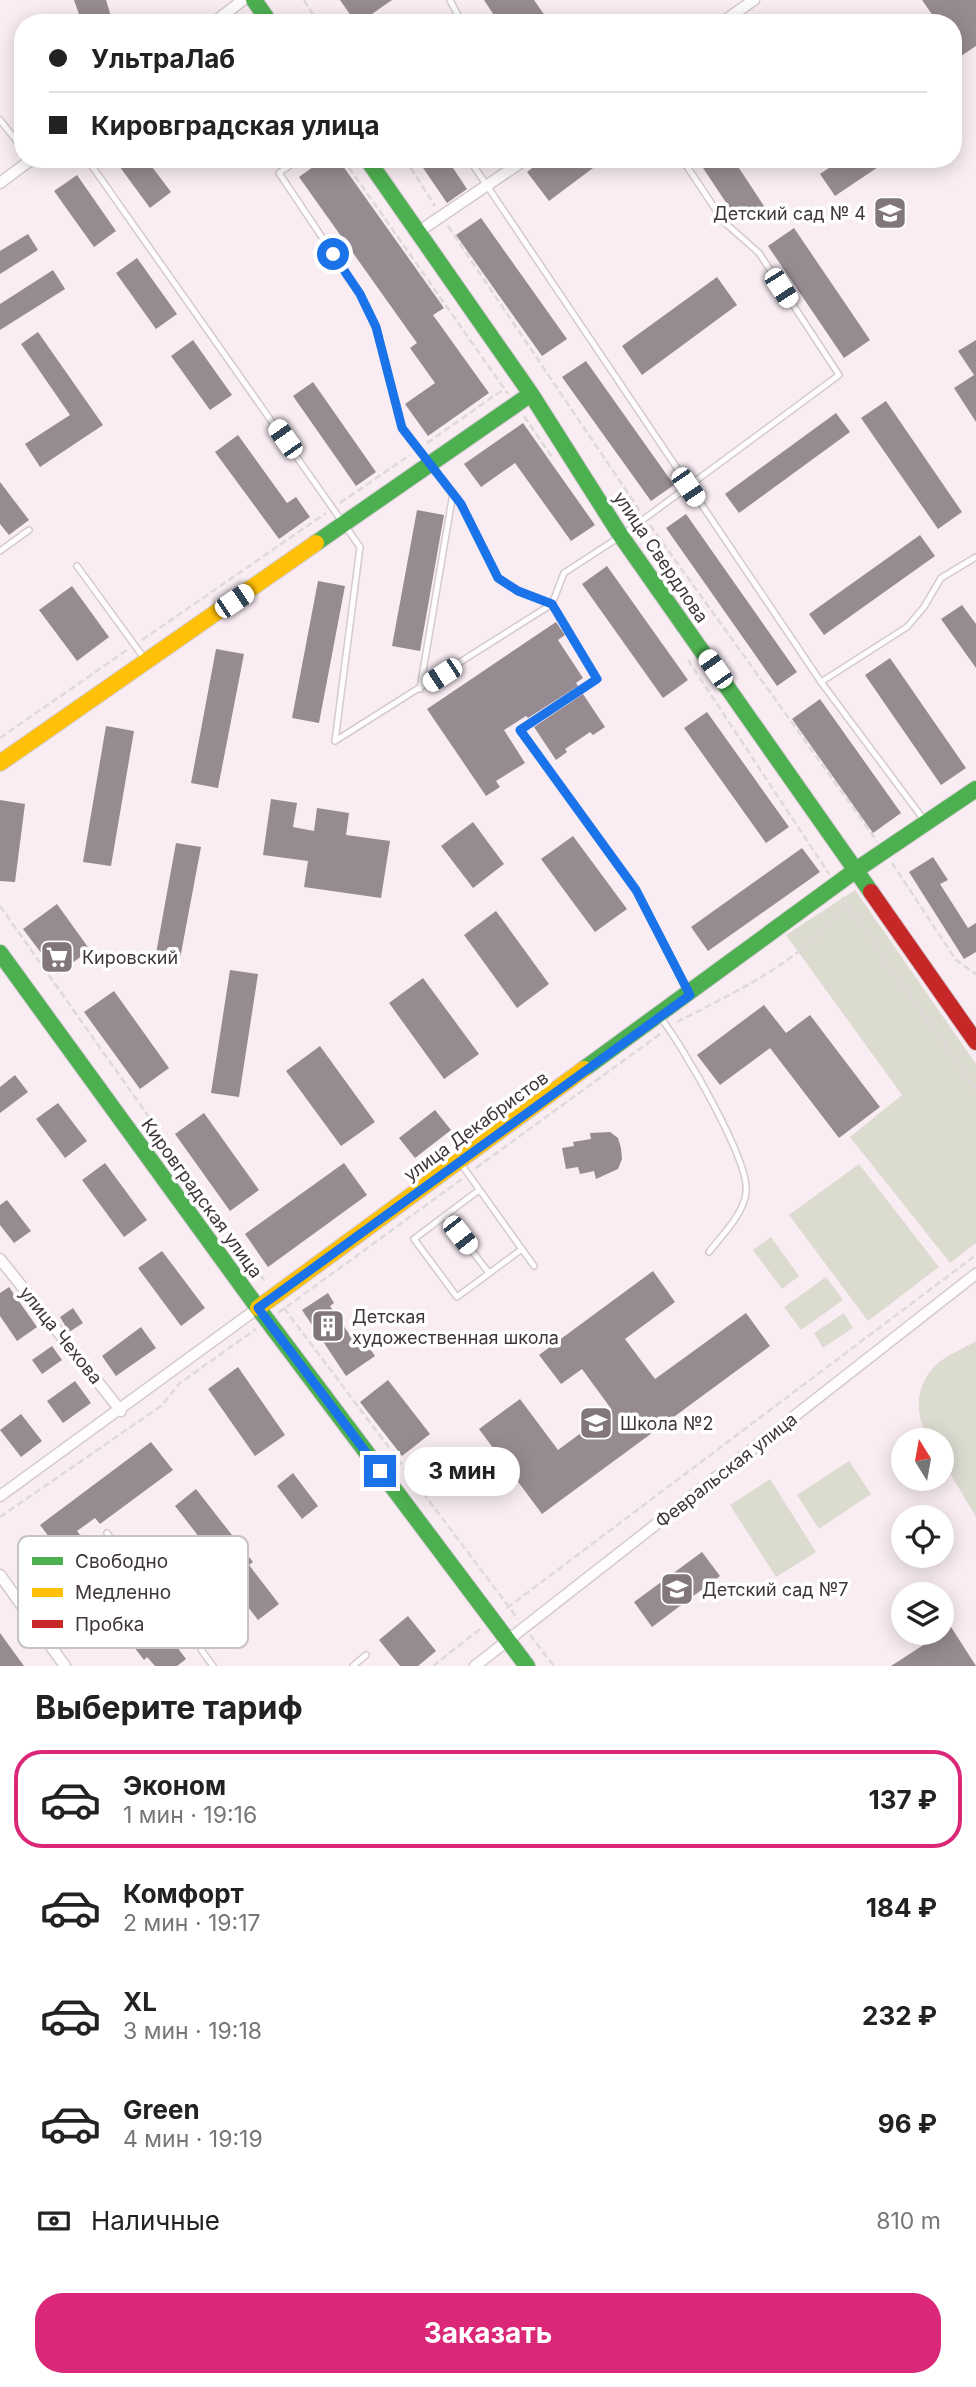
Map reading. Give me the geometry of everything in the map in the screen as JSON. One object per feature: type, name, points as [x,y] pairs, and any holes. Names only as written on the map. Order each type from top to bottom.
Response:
[{"type":"street","points":[[225,14],[243,0]]},
{"type":"street","points":[[734,14],[754,0]]},
{"type":"street","points":[[0,183],[19,168]]},
{"type":"street","name":"улица Свердлова","points":[[373,168],[531,394],[621,536],[976,1042]]},
{"type":"street","points":[[418,232],[513,168]]},
{"type":"street","points":[[0,763],[346,526],[531,394]]},
{"type":"street","name":"улица Декабристов","points":[[0,1496],[263,1315],[664,1022],[690,995],[856,870],[976,789]]},
{"type":"street","name":"Кировградская улица","points":[[0,953],[263,1315],[527,1666]]},
{"type":"street","name":"улица Чехова","points":[[0,1259],[121,1411]]},
{"type":"street","name":"Февральская улица","points":[[475,1666],[976,1274]]},
{"type":"street","points":[[0,1575],[18,1600]]},
{"type":"street","points":[[52,1648],[65,1666]]},
{"type":"lane","points":[[0,120],[14,138]]},
{"type":"lane","points":[[93,168],[360,547],[335,741],[552,604],[564,573],[621,536],[839,375],[759,253],[724,222],[688,168]]},
{"type":"lane","points":[[286,168],[279,173],[360,294],[376,327],[402,428],[453,493],[498,578],[518,591],[552,604],[597,679],[520,730],[636,890],[690,995]]},
{"type":"lane","points":[[475,168],[821,682],[926,823]]},
{"type":"lane","points":[[420,689],[453,493]]},
{"type":"lane","points":[[0,551],[29,530]]},
{"type":"lane","points":[[821,682],[906,627],[924,607],[941,578],[976,557]]},
{"type":"lane","points":[[78,566],[146,661]]},
{"type":"lane","points":[[664,1022],[715,1104],[738,1159],[747,1192],[739,1212],[709,1252]]},
{"type":"lane","points":[[463,1168],[534,1266]]},
{"type":"lane","points":[[479,1190],[414,1239],[457,1297],[522,1249]]},
{"type":"lane","points":[[445,1216],[489,1273]]},
{"type":"lane","points":[[201,1648],[213,1666]]},
{"type":"lane","points":[[353,1666],[366,1655]]},
{"type":"path","points":[[349,168],[556,462]]},
{"type":"path","points":[[411,168],[645,518],[884,851],[956,960],[976,974]]},
{"type":"path","points":[[339,504],[504,388]]},
{"type":"path","points":[[0,738],[328,512]]},
{"type":"path","points":[[686,657],[844,901],[976,1090]]},
{"type":"path","points":[[0,1517],[161,1406],[180,1383],[263,1315],[664,1022],[759,980],[833,922],[844,901]]},
{"type":"path","points":[[433,1666],[976,1255]]},
{"type":"shaded area","points":[[855,890],[976,1064],[976,1243],[950,1263],[850,1137],[902,1095],[786,935]]},
{"type":"shaded area","points":[[859,1164],[939,1267],[868,1321],[789,1215]]},
{"type":"shaded area","points":[[771,1237],[799,1276],[782,1289],[753,1250]]},
{"type":"shaded area","points":[[826,1277],[843,1300],[801,1330],[784,1307]]},
{"type":"shaded area","points":[[844,1313],[853,1328],[823,1348],[814,1333]]},
{"type":"shaded area","points":[[976,1341],[976,1517],[954,1480],[954,1428],[924,1428],[919,1413],[922,1385],[933,1368]]},
{"type":"shaded area","points":[[849,1461],[871,1494],[819,1529],[797,1495]]},
{"type":"shaded area","points":[[770,1479],[816,1552],[776,1577],[730,1505]]},
{"type":"building","points":[[74,0],[106,0],[110,14],[79,14]]},
{"type":"building","points":[[340,0],[392,0],[372,14],[350,14]]},
{"type":"building","points":[[484,0],[534,0],[544,14],[493,14]]},
{"type":"building","points":[[922,0],[976,0],[976,46],[962,55],[962,14],[932,14]]},
{"type":"building","points":[[121,168],[153,168],[171,192],[150,208]]},
{"type":"building","points":[[312,168],[344,168],[444,308],[433,315],[489,393],[428,436],[405,404],[435,383],[410,348],[417,343],[299,177]]},
{"type":"building","points":[[423,168],[453,168],[467,189],[447,203]]},
{"type":"building","points":[[532,168],[593,168],[549,201],[527,172]]},
{"type":"building","points":[[703,168],[739,168],[764,206],[739,222]]},
{"type":"building","points":[[829,168],[877,168],[835,196],[820,174]]},
{"type":"building","points":[[77,175],[116,231],[94,247],[54,191]]},
{"type":"building","points":[[481,218],[567,339],[542,356],[456,235]]},
{"type":"building","points":[[794,228],[870,340],[844,358],[768,246]]},
{"type":"building","points":[[28,234],[38,250],[0,274],[0,251]]},
{"type":"building","points":[[137,258],[177,314],[156,329],[116,273]]},
{"type":"building","points":[[53,270],[65,289],[0,330],[0,304]]},
{"type":"building","points":[[717,277],[737,305],[642,375],[622,346]]},
{"type":"building","points":[[38,332],[103,425],[40,467],[25,444],[70,415],[21,344]]},
{"type":"building","points":[[193,340],[232,395],[210,410],[171,356]]},
{"type":"building","points":[[976,340],[976,422],[954,388],[974,375],[958,351]]},
{"type":"building","points":[[586,361],[674,485],[651,501],[562,377]]},
{"type":"building","points":[[313,382],[376,472],[356,486],[293,396]]},
{"type":"building","points":[[886,401],[962,512],[938,529],[861,418]]},
{"type":"building","points":[[836,413],[850,432],[739,513],[725,494]]},
{"type":"building","points":[[523,423],[595,525],[571,541],[515,463],[481,487],[464,464]]},
{"type":"building","points":[[238,435],[287,503],[296,497],[310,517],[279,539],[215,452]]},
{"type":"building","points":[[0,482],[29,520],[9,535],[0,524]]},
{"type":"building","points":[[417,510],[444,515],[420,651],[392,646]]},
{"type":"building","points":[[686,514],[797,672],[777,686],[666,528]]},
{"type":"building","points":[[920,535],[935,556],[824,635],[809,614]]},
{"type":"building","points":[[607,566],[688,680],[663,698],[582,584]]},
{"type":"building","points":[[318,581],[345,586],[319,723],[292,718]]},
{"type":"building","points":[[72,586],[109,637],[77,661],[39,610]]},
{"type":"building","points":[[962,605],[976,624],[976,668],[941,619]]},
{"type":"building","points":[[556,622],[565,635],[558,640],[583,678],[576,683],[578,686],[504,730],[525,763],[496,781],[500,787],[486,796],[427,709]]},
{"type":"building","points":[[216,649],[244,654],[218,788],[191,783]]},
{"type":"building","points":[[890,658],[966,768],[941,785],[865,675]]},
{"type":"building","points":[[583,694],[605,727],[593,735],[590,732],[565,749],[567,752],[556,760],[534,727]]},
{"type":"building","points":[[820,699],[901,813],[873,833],[792,719]]},
{"type":"building","points":[[707,712],[789,827],[766,843],[684,728]]},
{"type":"building","points":[[106,726],[134,731],[111,866],[83,862]]},
{"type":"building","points":[[271,799],[297,803],[293,827],[314,831],[317,808],[349,813],[346,835],[390,841],[381,898],[304,887],[308,861],[263,855]]},
{"type":"building","points":[[0,800],[25,804],[15,882],[0,881]]},
{"type":"building","points":[[473,822],[504,864],[473,888],[441,846]]},
{"type":"building","points":[[573,836],[627,909],[595,932],[541,859]]},
{"type":"building","points":[[176,843],[201,847],[179,964],[155,959]]},
{"type":"building","points":[[802,848],[820,872],[708,951],[691,927]]},
{"type":"building","points":[[933,857],[948,880],[940,884],[968,928],[976,923],[976,952],[964,959],[909,872]]},
{"type":"building","points":[[57,904],[90,950],[57,974],[23,929]]},
{"type":"building","points":[[496,911],[549,984],[517,1008],[464,935]]},
{"type":"building","points":[[230,970],[258,974],[239,1097],[211,1093]]},
{"type":"building","points":[[423,978],[479,1054],[444,1079],[389,1003]]},
{"type":"building","points":[[114,991],[169,1068],[140,1089],[84,1012]]},
{"type":"building","points":[[764,1005],[786,1033],[810,1015],[880,1107],[839,1138],[770,1048],[720,1085],[697,1055]]},
{"type":"building","points":[[320,1046],[375,1122],[341,1146],[286,1071]]},
{"type":"building","points":[[15,1075],[28,1092],[0,1113],[0,1087]]},
{"type":"building","points":[[58,1103],[87,1141],[65,1158],[36,1119]]},
{"type":"building","points":[[435,1110],[451,1130],[415,1158],[399,1138]]},
{"type":"building","points":[[204,1113],[259,1190],[230,1211],[175,1134]]},
{"type":"building","points":[[610,1132],[618,1138],[621,1148],[622,1159],[618,1169],[596,1179],[594,1171],[580,1174],[578,1167],[566,1169],[562,1148],[574,1146],[573,1142],[591,1139],[590,1133]]},
{"type":"building","points":[[105,1163],[147,1220],[124,1237],[82,1180]]},
{"type":"building","points":[[344,1163],[367,1195],[268,1267],[245,1234]]},
{"type":"building","points":[[7,1200],[31,1231],[14,1243],[0,1225],[0,1205]]},
{"type":"building","points":[[162,1251],[205,1308],[181,1326],[138,1268]]},
{"type":"building","points":[[653,1271],[675,1302],[625,1339],[655,1379],[746,1313],[770,1346],[542,1514],[479,1429],[520,1399],[558,1450],[612,1410],[582,1369],[561,1384],[539,1355]]},
{"type":"building","points":[[9,1287],[37,1327],[17,1341],[0,1316],[0,1293]]},
{"type":"building","name":"Детская художественная школа","points":[[328,1293],[334,1303],[330,1306],[358,1347],[365,1342],[375,1356],[346,1376],[302,1310]]},
{"type":"building","points":[[73,1308],[83,1323],[69,1332],[60,1317]]},
{"type":"building","points":[[141,1327],[156,1348],[116,1376],[102,1356]]},
{"type":"building","points":[[52,1346],[62,1360],[42,1374],[32,1360]]},
{"type":"building","points":[[238,1367],[285,1435],[255,1456],[208,1389]]},
{"type":"building","points":[[388,1380],[430,1434],[402,1456],[360,1402]]},
{"type":"building","points":[[75,1381],[91,1403],[63,1423],[47,1401]]},
{"type":"building","points":[[21,1414],[42,1441],[21,1457],[0,1430]]},
{"type":"building","points":[[151,1442],[173,1470],[100,1524],[95,1518],[77,1531],[81,1536],[48,1536],[40,1525]]},
{"type":"building","points":[[293,1473],[318,1506],[302,1519],[277,1486]]},
{"type":"building","points":[[196,1489],[233,1536],[198,1536],[175,1506]]},
{"type":"building","name":"Детский сад №7","points":[[702,1552],[720,1576],[652,1627],[634,1602]]},
{"type":"building","points":[[248,1556],[253,1562],[249,1565],[279,1604],[258,1620],[248,1607]]},
{"type":"building","points":[[408,1616],[436,1651],[418,1666],[400,1666],[379,1640]]},
{"type":"building","points":[[954,1632],[976,1666],[891,1666],[923,1645],[954,1645]]},
{"type":"building","points":[[0,1633],[24,1666],[0,1666]]},
{"type":"building","points":[[135,1648],[178,1648],[186,1659],[177,1666],[155,1666],[147,1657],[144,1660]]},
{"type":"traffic: fast","points":[[254,0],[264,14]]},
{"type":"traffic: fast","points":[[373,168],[531,394],[621,536],[871,892]]},
{"type":"traffic: fast","points":[[316,543],[531,394]]},
{"type":"traffic: fast","points":[[584,1069],[856,870],[976,789]]},
{"type":"traffic: fast","points":[[0,953],[258,1308],[527,1666]]},
{"type":"traffic: slow","points":[[0,763],[316,543]]},
{"type":"traffic: slow","points":[[258,1308],[584,1069]]},
{"type":"traffic: jam","points":[[871,892],[976,1042]]},
{"type":"place","name":"Детский сад № 4","points":[[890,213]]},
{"type":"place","name":"Кировский","points":[[57,957]]},
{"type":"place","name":"Детская художественная школа","points":[[328,1326]]},
{"type":"place","name":"Школа №2","points":[[596,1423]]},
{"type":"place","name":"Детский сад №7","points":[[677,1589]]},
{"type":"route","points":[[333,254],[360,294],[376,327],[402,428],[461,504],[498,578],[518,591],[552,604],[597,679],[520,730],[636,890],[690,995],[258,1308],[380,1471]]}]
